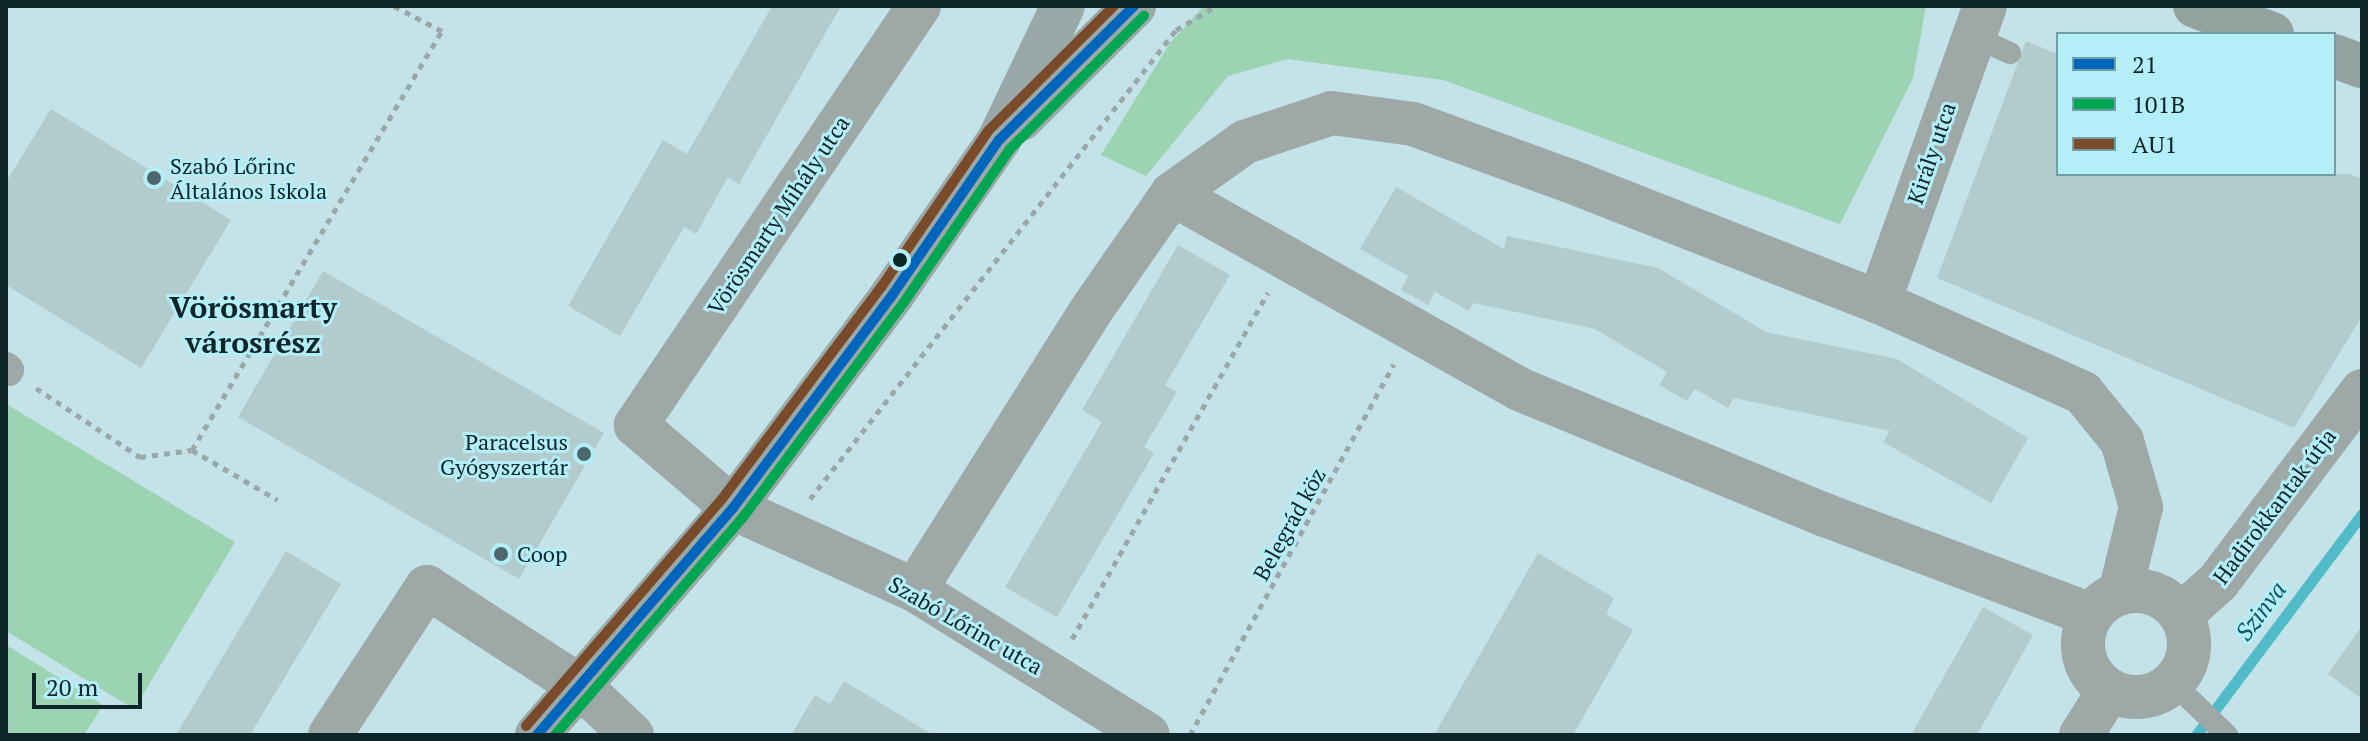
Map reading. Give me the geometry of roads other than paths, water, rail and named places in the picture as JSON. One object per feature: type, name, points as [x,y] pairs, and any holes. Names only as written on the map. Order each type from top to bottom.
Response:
[{"type":"main road","points":[[537,735],[733,508],[893,294],[999,140],[1063,6]]},
{"type":"main road","points":[[999,140],[1134,6]]},
{"type":"main road","points":[[2195,6],[2266,32]]},
{"type":"street","name":"Vörösmarty Mihály utca","points":[[636,425],[919,6]]},
{"type":"street","name":"Király utca","points":[[1879,302],[1989,32]]},
{"type":"street","points":[[915,590],[1090,312],[1172,194],[1245,142],[1332,113],[1413,124],[1879,302],[2083,393],[2122,441],[2141,507],[2105,604],[2083,636],[2084,660],[2093,677],[2109,691],[2136,698],[2174,684],[2189,645],[2181,615],[2155,595],[2105,604],[1825,515],[1519,389],[1414,327],[1286,261],[1172,194]]},
{"type":"street","name":"Hadirokkantak útja","points":[[2181,615],[2218,582],[2362,391]]},
{"type":"street","name":"Szabó Lőrinc utca","points":[[636,425],[733,508],[782,535],[915,590],[1148,735]]},
{"type":"street","points":[[330,735],[427,587],[581,687],[632,735]]},
{"type":"street","points":[[2081,735],[2109,691]]},
{"type":"lane","points":[[2174,684],[2227,735]]},
{"type":"waterway","name":"Szinva","points":[[2196,735],[2362,514]]},
{"type":"place","name":"Szabó Lőrinc Általános Iskola","points":[[154,178]]},
{"type":"place","name":"Paracelsus Gyógyszertár","points":[[584,454]]},
{"type":"place","name":"Coop","points":[[501,554]]},
{"type":"district","name":"Vörösmarty városrész","points":[[253,324]]}]
